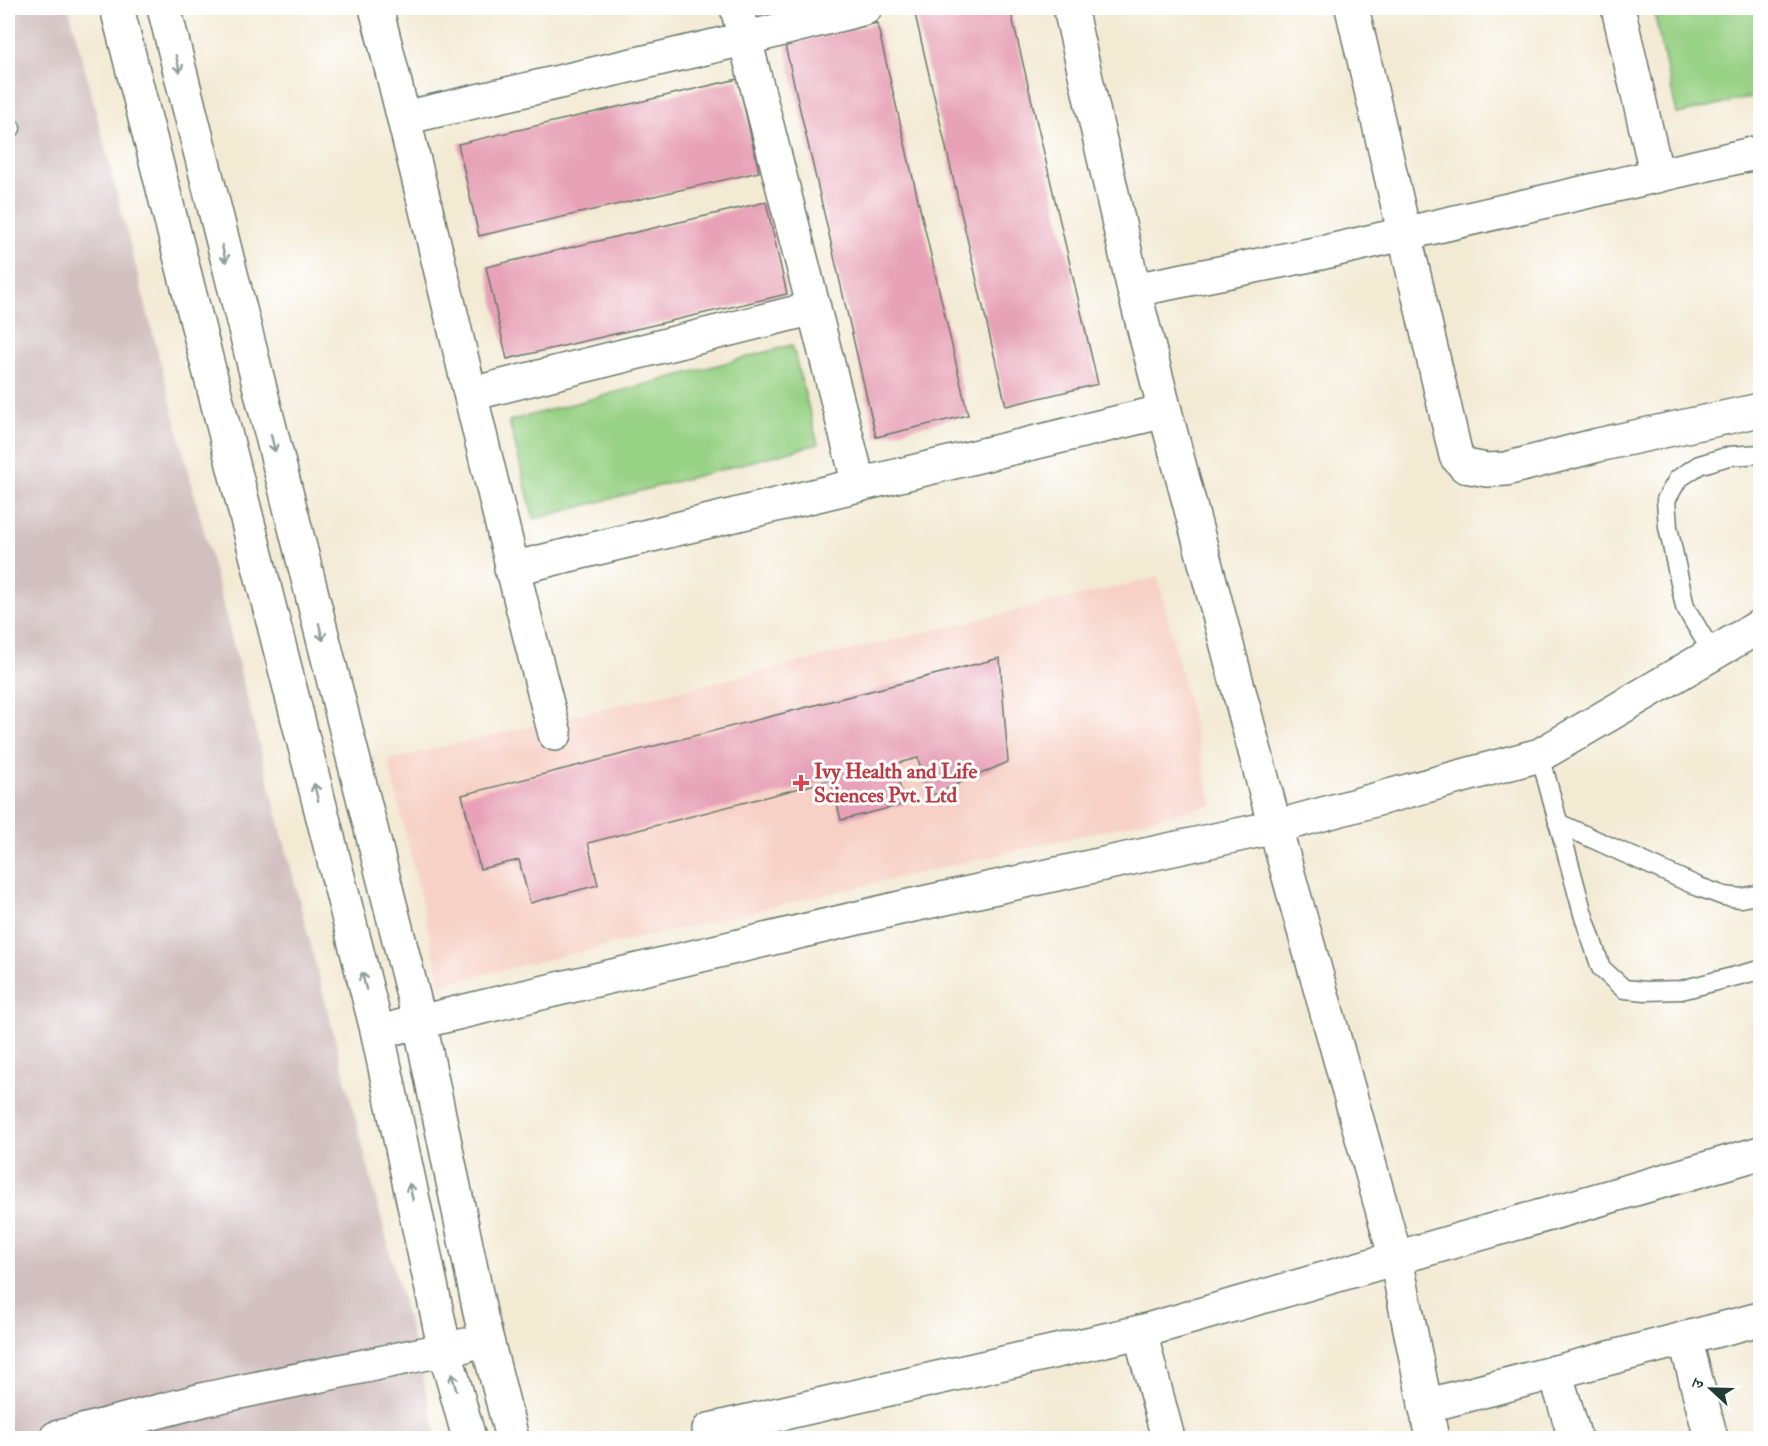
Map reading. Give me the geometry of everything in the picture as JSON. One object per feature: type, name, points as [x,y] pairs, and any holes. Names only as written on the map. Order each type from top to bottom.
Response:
[{"type":"street","points":[[117,8],[377,1030],[446,1352],[469,1438]]},
{"type":"street","points":[[164,8],[420,1023],[487,1339],[512,1438]]},
{"type":"street","points":[[376,8],[471,394],[511,569],[555,734]]},
{"type":"street","points":[[737,8],[859,485]]},
{"type":"street","points":[[404,118],[744,39],[865,8]]},
{"type":"street","points":[[1070,8],[1134,291],[1275,827],[1396,1259],[1432,1438]]},
{"type":"street","points":[[1352,8],[1456,456],[1466,466],[1487,471],[1506,469],[1598,445],[1761,410]]},
{"type":"street","points":[[1618,8],[1657,176]]},
{"type":"street","points":[[1134,291],[1405,234],[1761,152]]},
{"type":"street","points":[[471,394],[814,308]]},
{"type":"street","points":[[511,569],[1166,411]]},
{"type":"street","points":[[377,1030],[420,1023],[904,906],[1275,827],[1540,755],[1761,626]]},
{"type":"street","points":[[711,1438],[709,1430],[1140,1332],[1761,1153]]},
{"type":"street","points":[[1425,1406],[1761,1319]]},
{"type":"street","points":[[1140,1332],[1168,1438]]},
{"type":"street","points":[[1685,1338],[1711,1438]]},
{"type":"street","points":[[56,1438],[206,1399],[446,1352],[487,1339]]},
{"type":"street","points":[[1555,1372],[1575,1438]]},
{"type":"lane","points":[[1713,654],[1685,607],[1668,527],[1666,500],[1678,479],[1699,465],[1729,456],[1761,454]]},
{"type":"lane","points":[[1540,755],[1601,968],[1624,989],[1646,991],[1681,990],[1761,970]]},
{"type":"lane","points":[[1558,823],[1699,887],[1733,897],[1761,894]]},
{"type":"shaded area","points":[[8,8],[69,8],[438,1438],[8,1438]]},
{"type":"shaded area","name":"Ivy Health and Life Sciences Pvt. Ltd","points":[[1158,577],[1213,805],[441,984],[388,760]]},
{"type":"green space","points":[[1653,8],[1760,8],[1760,95],[1677,114]]},
{"type":"green space","points":[[792,345],[818,444],[534,519],[509,421]]},
{"type":"building","points":[[943,8],[1010,8],[1098,384],[1006,406],[915,14]]},
{"type":"building","points":[[877,23],[968,415],[876,437],[785,45]]},
{"type":"building","points":[[738,79],[759,172],[479,236],[458,144]]},
{"type":"building","points":[[766,202],[787,294],[507,359],[486,267]]},
{"type":"building","points":[[1000,658],[1008,762],[928,797],[918,758],[894,764],[905,804],[841,820],[831,780],[588,843],[598,885],[530,903],[519,860],[480,869],[462,795]]},
{"type":"place","name":"Ivy Health and Life Sciences Pvt. Ltd","points":[[801,783]]}]
